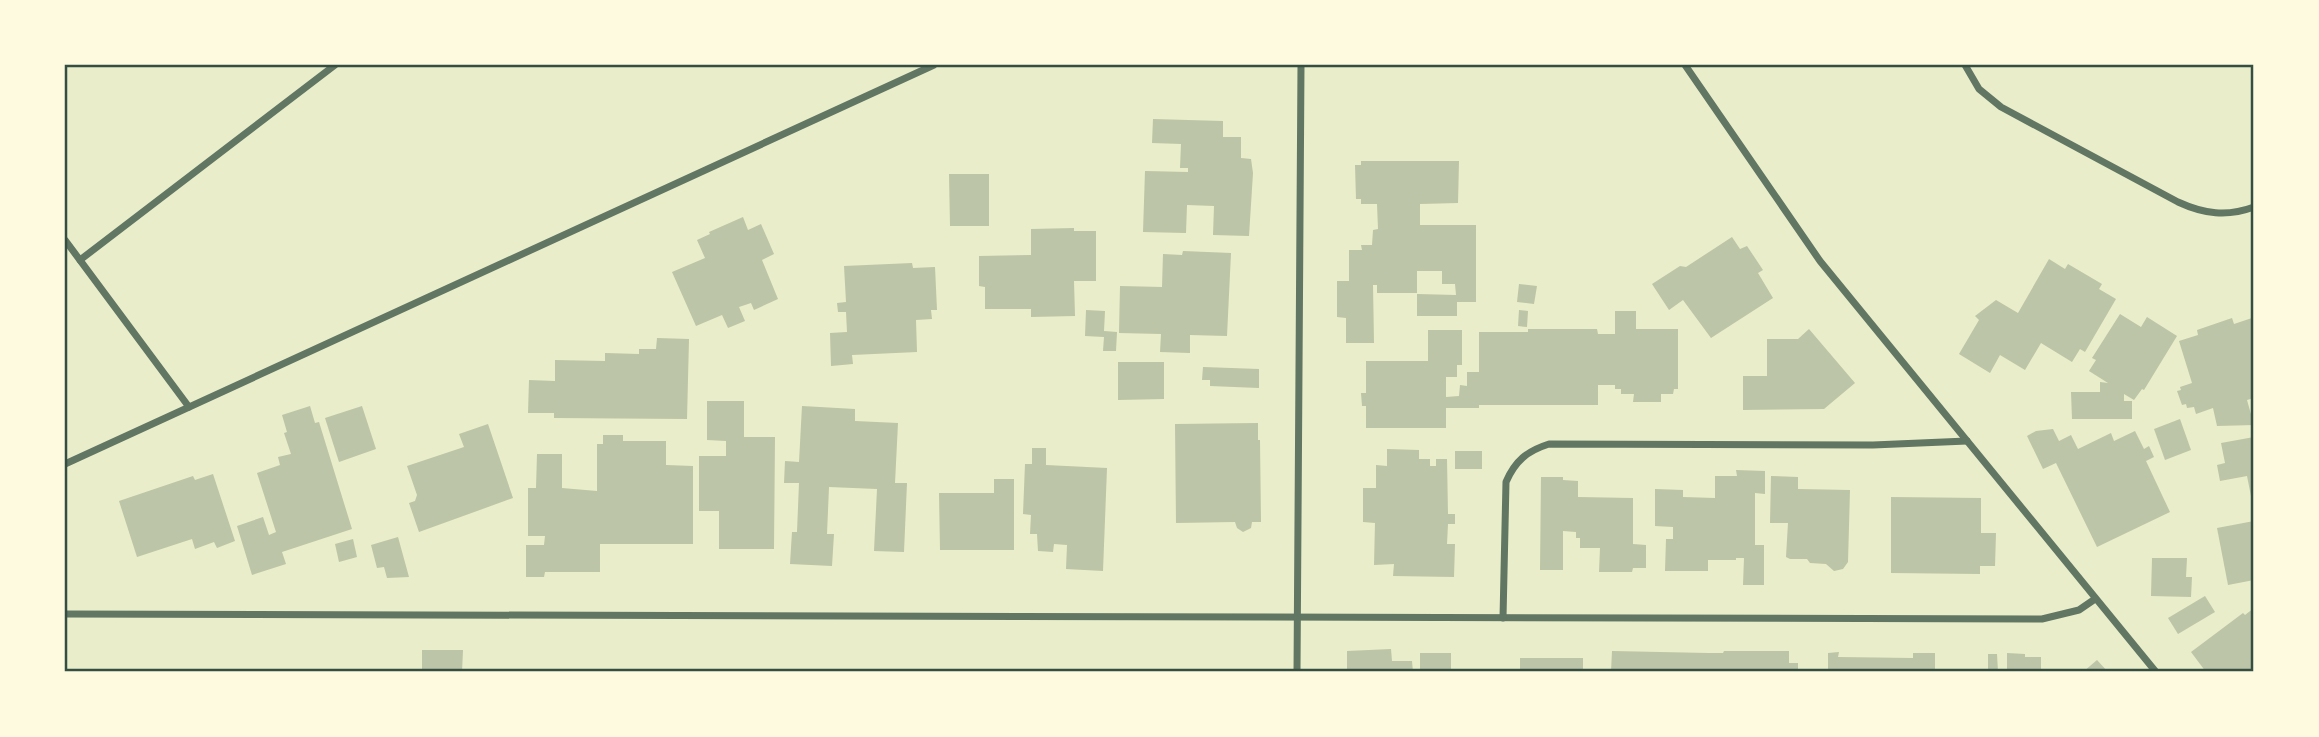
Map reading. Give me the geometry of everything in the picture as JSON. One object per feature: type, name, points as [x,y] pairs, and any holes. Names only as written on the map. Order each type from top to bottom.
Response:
[{"type":"street","points":[[80,260],[335,65]]},
{"type":"street","points":[[65,464],[934,65]]},
{"type":"street","points":[[1297,672],[1301,65]]},
{"type":"street","points":[[1685,65],[1820,261],[2156,672]]},
{"type":"street","points":[[1965,65],[1979,89],[2001,107],[2195,211],[2226,214],[2254,208]]},
{"type":"street","points":[[65,240],[189,407]]},
{"type":"street","points":[[1503,618],[1506,482],[1511,468],[1534,449],[1549,444],[1873,445],[1967,441]]},
{"type":"street","points":[[65,614],[2042,619],[2079,610],[2095,599]]},
{"type":"building","points":[[1153,119],[1223,121],[1223,137],[1241,137],[1241,158],[1251,159],[1253,173],[1249,236],[1213,235],[1214,206],[1187,205],[1186,233],[1143,232],[1145,171],[1188,172],[1188,168],[1180,168],[1181,144],[1152,143]]},
{"type":"building","points":[[1361,161],[1459,161],[1458,203],[1420,204],[1420,225],[1476,225],[1476,302],[1457,302],[1457,316],[1417,316],[1417,294],[1456,295],[1455,284],[1442,284],[1442,271],[1417,271],[1417,293],[1377,293],[1377,285],[1373,285],[1374,343],[1346,343],[1346,318],[1337,317],[1337,281],[1349,281],[1349,250],[1362,250],[1361,245],[1372,245],[1373,230],[1378,229],[1377,204],[1361,204],[1361,199],[1356,199],[1355,165],[1361,165]]},
{"type":"building","points":[[949,174],[989,174],[989,226],[950,226]]},
{"type":"building","points":[[743,217],[748,230],[761,224],[774,254],[762,260],[778,299],[754,310],[751,303],[739,307],[745,321],[728,328],[722,315],[696,326],[672,272],[705,258],[697,240]]},
{"type":"building","points":[[1074,228],[1074,231],[1096,231],[1096,281],[1074,281],[1075,316],[1031,317],[1031,309],[985,309],[985,287],[979,286],[979,256],[1031,255],[1031,229]]},
{"type":"building","points":[[1732,237],[1740,249],[1747,246],[1763,270],[1758,273],[1773,298],[1711,338],[1683,300],[1669,310],[1652,284],[1680,266],[1686,267]]},
{"type":"building","points":[[1183,251],[1231,253],[1227,336],[1190,335],[1190,353],[1160,352],[1161,334],[1119,333],[1120,286],[1162,287],[1163,254],[1182,255]]},
{"type":"building","points":[[2049,259],[2065,269],[2068,264],[2102,284],[2099,289],[2116,299],[2085,352],[2080,349],[2072,362],[2041,343],[2025,370],[2000,355],[1990,373],[1959,354],[1979,320],[1975,316],[1996,300],[2018,313]]},
{"type":"building","points":[[912,263],[913,268],[935,267],[937,310],[931,310],[932,319],[916,320],[917,352],[852,355],[853,364],[831,366],[830,333],[847,332],[846,312],[838,312],[837,303],[846,302],[844,266]]},
{"type":"building","points":[[1519,284],[1537,286],[1534,304],[1517,302]]},
{"type":"building","points":[[1086,310],[1105,311],[1104,331],[1117,332],[1116,351],[1103,351],[1104,337],[1085,336]]},
{"type":"building","points":[[1519,310],[1528,311],[1527,327],[1518,326]]},
{"type":"building","points":[[1615,311],[1636,311],[1636,329],[1678,329],[1678,389],[1674,389],[1673,394],[1661,394],[1661,402],[1633,402],[1634,394],[1621,394],[1621,389],[1615,389],[1615,385],[1598,385],[1598,405],[1479,405],[1479,408],[1446,408],[1446,428],[1366,428],[1366,406],[1362,406],[1361,393],[1366,393],[1366,361],[1428,361],[1428,330],[1462,330],[1462,365],[1457,365],[1457,377],[1446,377],[1446,397],[1459,396],[1460,385],[1467,386],[1467,372],[1479,372],[1479,332],[1597,329],[1598,334],[1615,334]]},
{"type":"building","points":[[2120,314],[2141,327],[2147,317],[2177,336],[2144,390],[2142,389],[2134,400],[2124,394],[2124,401],[2132,401],[2132,419],[2072,419],[2071,392],[2100,392],[2100,382],[2108,383],[2089,371],[2096,360],[2092,358]]},
{"type":"building","points":[[2232,318],[2234,324],[2252,318],[2254,324],[2254,398],[2247,400],[2254,425],[2217,426],[2213,408],[2196,414],[2194,407],[2187,408],[2186,404],[2182,405],[2177,391],[2181,390],[2180,387],[2192,383],[2179,341],[2198,335],[2197,330]]},
{"type":"building","points":[[1809,329],[1855,383],[1824,409],[1743,410],[1743,376],[1767,376],[1767,339],[1798,339]]},
{"type":"building","points":[[657,338],[689,339],[687,419],[554,418],[554,413],[528,413],[529,380],[555,381],[555,360],[605,361],[605,353],[639,354],[639,349],[656,349]]},
{"type":"building","points":[[1118,362],[1164,362],[1164,399],[1118,400]]},
{"type":"building","points":[[1203,367],[1259,369],[1259,388],[1210,386],[1210,380],[1202,380]]},
{"type":"building","points":[[707,401],[744,401],[744,437],[775,437],[774,549],[719,549],[719,511],[699,511],[699,456],[726,456],[726,441],[707,440]]},
{"type":"building","points":[[310,406],[315,423],[319,422],[352,529],[282,552],[286,564],[252,575],[237,526],[263,517],[269,535],[276,532],[257,473],[280,465],[278,457],[291,454],[282,415]]},
{"type":"building","points":[[362,406],[376,449],[339,462],[325,418]]},
{"type":"building","points":[[802,406],[855,409],[855,421],[898,423],[895,483],[907,483],[904,552],[874,551],[877,489],[829,487],[827,534],[834,534],[832,566],[790,564],[792,532],[797,532],[799,483],[784,483],[785,461],[799,462]]},
{"type":"building","points":[[2180,419],[2191,450],[2165,460],[2154,429]]},
{"type":"building","points":[[1258,423],[1261,522],[1252,522],[1251,528],[1243,532],[1237,528],[1235,522],[1176,523],[1175,424]]},
{"type":"building","points":[[488,424],[513,498],[419,532],[409,503],[415,501],[417,495],[407,466],[464,447],[459,434]]},
{"type":"building","points":[[2053,429],[2059,441],[2071,435],[2078,449],[2111,433],[2114,441],[2135,431],[2144,449],[2149,446],[2154,457],[2146,461],[2170,512],[2097,547],[2056,463],[2043,469],[2027,436],[2036,431]]},
{"type":"building","points":[[603,435],[623,435],[623,441],[666,441],[666,465],[693,466],[693,544],[600,544],[600,572],[545,572],[544,577],[526,577],[526,545],[544,545],[545,536],[528,536],[528,488],[536,488],[537,454],[562,454],[562,488],[597,491],[597,444],[603,444]]},
{"type":"building","points":[[2254,437],[2253,506],[2247,476],[2220,481],[2217,465],[2225,463],[2221,443]]},
{"type":"building","points":[[1032,448],[1046,448],[1046,465],[1107,468],[1103,571],[1066,569],[1067,545],[1054,544],[1053,552],[1038,551],[1037,534],[1030,534],[1031,515],[1023,514],[1025,464],[1032,464]]},
{"type":"building","points":[[1387,449],[1419,450],[1419,459],[1430,459],[1430,466],[1436,466],[1436,459],[1447,459],[1448,514],[1455,514],[1455,524],[1448,524],[1447,544],[1455,544],[1454,577],[1393,576],[1394,564],[1374,565],[1375,523],[1363,522],[1363,488],[1376,488],[1376,465],[1387,466]]},
{"type":"building","points":[[1455,451],[1482,451],[1482,469],[1455,469]]},
{"type":"building","points":[[1736,470],[1765,471],[1765,494],[1755,493],[1755,545],[1764,545],[1764,585],[1743,585],[1744,558],[1708,560],[1708,571],[1665,571],[1666,539],[1673,539],[1673,527],[1655,526],[1655,489],[1683,490],[1683,497],[1715,498],[1715,476],[1737,476]]},
{"type":"building","points":[[213,474],[235,541],[217,548],[214,542],[195,549],[192,539],[137,557],[119,501],[193,476],[195,480]]},
{"type":"building","points":[[1771,476],[1798,477],[1798,489],[1850,490],[1848,562],[1843,569],[1834,571],[1826,564],[1786,557],[1788,523],[1770,523]]},
{"type":"building","points":[[1541,477],[1563,477],[1563,480],[1578,481],[1578,497],[1633,498],[1633,544],[1646,545],[1646,568],[1633,568],[1632,572],[1599,572],[1600,548],[1580,548],[1580,538],[1576,538],[1576,532],[1563,531],[1563,570],[1540,570]]},
{"type":"building","points":[[994,479],[1014,479],[1014,550],[940,550],[939,493],[994,493]]},
{"type":"building","points":[[1891,497],[1981,498],[1981,533],[1996,533],[1995,566],[1980,566],[1980,574],[1891,573]]},
{"type":"building","points":[[2254,521],[2254,580],[2228,585],[2217,528]]},
{"type":"building","points":[[398,537],[409,577],[387,578],[384,567],[377,568],[371,545]]},
{"type":"building","points":[[353,539],[357,557],[339,562],[335,544]]},
{"type":"building","points":[[2152,558],[2187,558],[2186,577],[2192,577],[2191,597],[2151,596]]},
{"type":"building","points":[[2205,596],[2215,612],[2178,634],[2168,618]]},
{"type":"building","points":[[2254,608],[2254,672],[2206,672],[2191,652],[2243,613],[2245,615]]},
{"type":"building","points":[[1391,649],[1392,661],[1412,661],[1413,672],[1347,672],[1347,651]]},
{"type":"building","points":[[422,650],[463,650],[462,672],[422,672]]},
{"type":"building","points":[[1612,651],[1789,651],[1789,663],[1798,663],[1798,672],[1611,672]]},
{"type":"building","points":[[1839,652],[1838,657],[1913,658],[1913,653],[1935,653],[1935,672],[1828,672],[1828,653]]},
{"type":"building","points":[[1420,653],[1451,653],[1451,672],[1420,672]]},
{"type":"building","points":[[2007,653],[2041,657],[2041,672],[2007,672]]},
{"type":"building","points":[[1988,654],[1997,654],[1998,672],[1988,672]]},
{"type":"building","points":[[1520,658],[1583,658],[1583,672],[1520,672]]},
{"type":"building","points":[[2097,660],[2108,672],[2083,672]]}]
